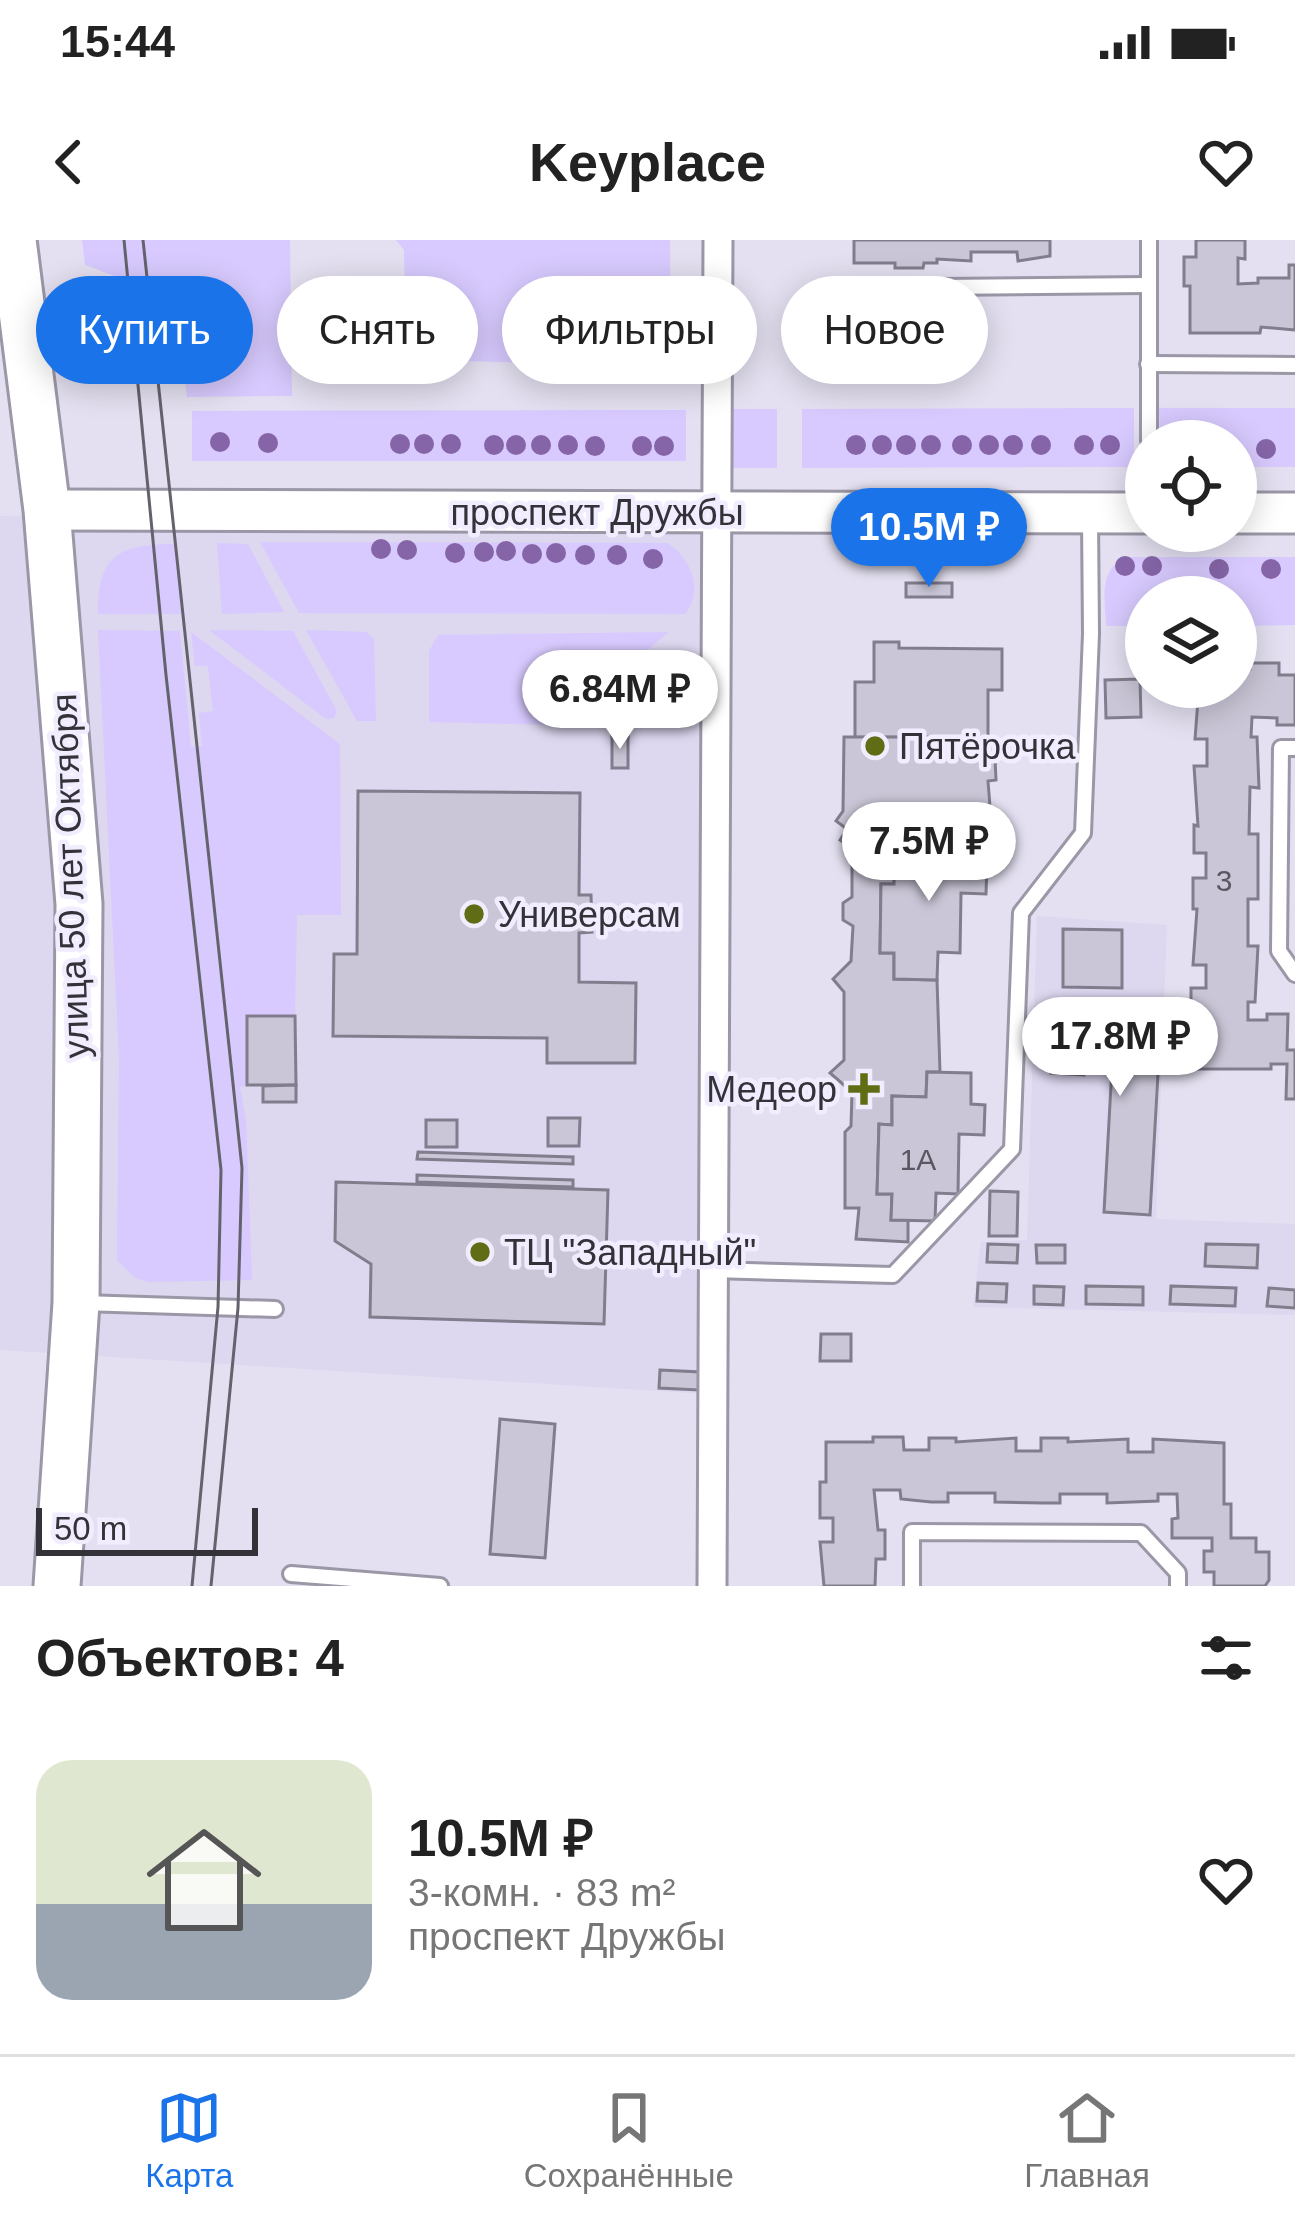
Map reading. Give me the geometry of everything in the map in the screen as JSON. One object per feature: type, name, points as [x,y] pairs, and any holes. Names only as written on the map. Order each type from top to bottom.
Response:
[{"type":"main road","name":"улица 50 лет Октября","points":[[10,269],[47,510],[79,904],[76,1303],[56,1586]]},
{"type":"main road","name":"проспект Дружбы","points":[[47,510],[1125,513]]},
{"type":"main road","points":[[1257,513],[1295,513]]},
{"type":"street","points":[[712,1586],[718,240]]},
{"type":"lane","points":[[1149,240],[1149,420]]},
{"type":"lane","points":[[988,287],[1148,285]]},
{"type":"lane","points":[[1148,364],[1295,364]]},
{"type":"lane","points":[[712,1270],[892,1275],[1012,1149],[1022,913],[1082,833],[1091,634],[1090,513]]},
{"type":"lane","points":[[1295,748],[1281,748],[1279,951],[1295,974]]},
{"type":"lane","points":[[76,1303],[275,1309]]},
{"type":"lane","points":[[912,1586],[912,1532],[1141,1533],[1178,1573],[1178,1586]]},
{"type":"lane","points":[[291,1574],[440,1586]]},
{"type":"shaded area","points":[[82,240],[290,240],[290,276],[277,276],[277,384],[292,384],[292,396],[187,397],[185,384],[253,384],[253,276],[115,276],[85,265]]},
{"type":"shaded area","points":[[396,240],[670,240],[670,276],[502,276],[502,362],[478,361],[478,276],[405,276],[404,250]]},
{"type":"shaded area","points":[[1134,408],[1134,420],[1125,420],[1125,467],[802,468],[802,409]]},
{"type":"shaded area","points":[[1159,408],[1295,408],[1295,467],[1257,467],[1257,420],[1159,420]]},
{"type":"shaded area","points":[[730,409],[777,409],[777,468],[731,468]]},
{"type":"shaded area","points":[[686,410],[686,461],[192,461],[192,411]]},
{"type":"shaded area","points":[[719,509],[708,1394],[0,1350],[0,516]]},
{"type":"shaded area","points":[[260,542],[667,543],[688,566],[694,595],[685,614],[299,613]]},
{"type":"shaded area","points":[[217,543],[248,544],[284,612],[222,614]]},
{"type":"shaded area","points":[[176,544],[181,614],[98,614],[102,577],[116,556],[141,546]]},
{"type":"shaded area","points":[[1127,557],[1295,557],[1295,625],[1257,626],[1257,576],[1125,576],[1125,626],[1106,626],[1107,577]]},
{"type":"shaded area","points":[[98,630],[180,631],[191,747],[202,746],[199,713],[213,711],[208,666],[195,666],[191,632],[340,744],[341,915],[297,915],[295,1016],[247,1017],[247,1085],[240,1087],[246,1120],[252,1280],[149,1282],[135,1278],[117,1260],[119,1058]]},
{"type":"shaded area","points":[[209,630],[293,631],[337,711],[334,718],[326,719]]},
{"type":"shaded area","points":[[306,630],[366,632],[374,639],[376,721],[357,721]]},
{"type":"shaded area","points":[[669,632],[555,725],[429,722],[429,651],[438,635]]},
{"type":"shaded area","points":[[1037,916],[1167,925],[1156,1219],[1295,1224],[1295,1315],[973,1307],[981,1242],[1027,1240]]},
{"type":"building","points":[[854,240],[1050,240],[1050,256],[1018,261],[1017,252],[971,252],[971,261],[937,259],[937,263],[924,263],[923,268],[895,268],[895,263],[854,263]]},
{"type":"building","points":[[1196,240],[1245,240],[1245,259],[1238,258],[1238,284],[1258,283],[1258,278],[1289,278],[1289,265],[1295,265],[1295,330],[1261,327],[1260,333],[1190,333],[1190,286],[1184,286],[1184,257],[1196,257]]},
{"type":"building","points":[[906,583],[952,583],[952,597],[906,597]]},
{"type":"building","points":[[874,642],[899,642],[899,648],[1002,649],[1002,690],[988,690],[988,738],[855,737],[855,682],[874,682]]},
{"type":"building","points":[[1257,663],[1279,663],[1279,675],[1295,675],[1295,725],[1252,717],[1259,788],[1250,787],[1249,834],[1258,834],[1258,899],[1248,899],[1248,946],[1258,946],[1255,1002],[1248,1002],[1248,1020],[1288,1014],[1287,1050],[1295,1050],[1295,1099],[1286,1099],[1287,1064],[1271,1064],[1271,1069],[1198,1069],[1199,1025],[1191,1025],[1191,988],[1206,988],[1206,965],[1193,965],[1197,909],[1193,909],[1193,878],[1206,878],[1206,853],[1194,853],[1194,825],[1198,826],[1194,766],[1207,766],[1207,739],[1195,739],[1197,708],[1257,708]]},
{"type":"building","points":[[1125,679],[1125,708],[1141,708],[1141,717],[1106,718],[1105,680]]},
{"type":"building","points":[[612,706],[628,706],[628,737],[612,737]]},
{"type":"building","points":[[612,737],[628,737],[628,768],[612,768]]},
{"type":"building","points":[[844,737],[994,737],[996,780],[988,781],[992,832],[929,831],[928,856],[895,855],[894,884],[881,884],[880,953],[894,953],[894,979],[937,980],[940,1072],[927,1072],[926,1097],[892,1096],[892,1125],[879,1124],[877,1194],[892,1194],[891,1220],[908,1220],[908,1242],[856,1239],[859,1208],[845,1208],[845,1132],[851,1126],[852,1092],[830,1073],[844,1060],[844,992],[833,979],[851,961],[853,926],[843,920],[843,903],[852,897],[852,848],[840,840],[847,829],[836,821],[843,811]]},
{"type":"building","name":"Универсам","points":[[358,791],[580,793],[579,895],[591,895],[592,932],[579,933],[579,982],[636,983],[635,1063],[547,1063],[547,1038],[333,1036],[334,954],[357,954]]},
{"type":"building","points":[[929,831],[973,832],[973,863],[987,863],[986,894],[961,893],[960,953],[938,952],[937,980],[894,979],[894,953],[880,953],[881,884],[894,884],[895,855],[928,856]]},
{"type":"building","points":[[1063,929],[1122,930],[1122,988],[1063,987]]},
{"type":"building","points":[[1054,1015],[1161,1021],[1150,1215],[1104,1212],[1113,1049],[1085,1047],[1084,1075],[1051,1073]]},
{"type":"building","points":[[247,1016],[295,1016],[296,1085],[247,1085]]},
{"type":"building","points":[[927,1072],[971,1073],[971,1104],[985,1105],[984,1135],[959,1134],[958,1194],[936,1193],[935,1221],[891,1220],[892,1194],[877,1194],[879,1124],[892,1125],[892,1096],[926,1097]]},
{"type":"building","points":[[296,1085],[296,1102],[263,1102],[263,1086]]},
{"type":"building","points":[[548,1118],[580,1118],[579,1146],[548,1146]]},
{"type":"building","points":[[426,1120],[457,1120],[457,1147],[426,1147]]},
{"type":"building","points":[[418,1152],[573,1157],[573,1164],[417,1159]]},
{"type":"building","points":[[417,1175],[573,1180],[573,1187],[417,1182]]},
{"type":"building","name":"ТЦ \"Западный\"","points":[[336,1182],[608,1190],[604,1324],[370,1317],[371,1264],[335,1241]]},
{"type":"building","points":[[990,1191],[1018,1192],[1017,1236],[989,1236]]},
{"type":"building","points":[[988,1244],[1018,1245],[1017,1263],[987,1262]]},
{"type":"building","points":[[1206,1244],[1258,1245],[1257,1268],[1205,1266]]},
{"type":"building","points":[[1036,1245],[1065,1245],[1065,1263],[1037,1263]]},
{"type":"building","points":[[978,1283],[1007,1284],[1006,1302],[977,1301]]},
{"type":"building","points":[[1034,1286],[1064,1287],[1063,1305],[1034,1304]]},
{"type":"building","points":[[1086,1286],[1143,1287],[1143,1305],[1086,1304]]},
{"type":"building","points":[[1171,1286],[1236,1288],[1235,1306],[1170,1304]]},
{"type":"building","points":[[1269,1288],[1295,1290],[1295,1308],[1267,1306]]},
{"type":"building","points":[[821,1334],[851,1334],[851,1361],[820,1361]]},
{"type":"building","points":[[660,1370],[700,1372],[699,1390],[659,1388]]},
{"type":"building","points":[[500,1419],[555,1424],[545,1558],[490,1554]]},
{"type":"building","points":[[873,1437],[903,1437],[904,1450],[929,1450],[929,1438],[956,1438],[956,1442],[1016,1438],[1016,1451],[1041,1451],[1041,1438],[1068,1438],[1068,1442],[1128,1439],[1128,1452],[1153,1452],[1153,1439],[1224,1443],[1224,1504],[1231,1504],[1231,1538],[1256,1538],[1256,1552],[1269,1552],[1269,1580],[1265,1586],[1214,1586],[1214,1572],[1204,1572],[1204,1551],[1212,1551],[1212,1538],[1172,1538],[1172,1519],[1178,1518],[1177,1494],[1158,1494],[1158,1501],[1107,1503],[1107,1494],[1060,1494],[1060,1503],[1043,1503],[995,1502],[995,1493],[948,1493],[948,1502],[931,1502],[901,1499],[900,1490],[874,1490],[878,1530],[885,1530],[885,1559],[876,1559],[875,1586],[824,1586],[820,1542],[833,1542],[833,1518],[820,1518],[826,1442],[873,1442]]},
{"type":"tram line","points":[[124,240],[221,1170],[218,1307],[192,1586]]},
{"type":"tram line","points":[[143,240],[242,1168],[238,1308],[211,1586]]},
{"type":"place","name":"Пятёрочка","points":[[875,746]]},
{"type":"place","name":"Универсам","points":[[474,914]]},
{"type":"place","name":"Медеор","points":[[864,1089]]},
{"type":"place","name":"ТЦ \"Западный\"","points":[[480,1252]]}]
